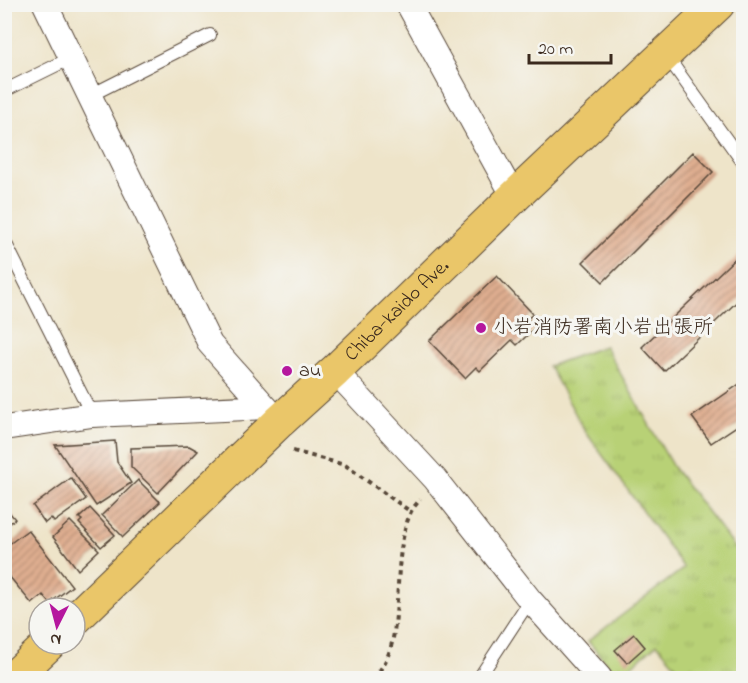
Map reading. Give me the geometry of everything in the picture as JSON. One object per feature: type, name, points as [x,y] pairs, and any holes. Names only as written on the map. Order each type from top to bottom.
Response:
[{"type":"highway","name":"Chiba-kaido Ave.","points":[[87,608],[718,4]]},
{"type":"highway","points":[[13,678],[36,656]]},
{"type":"street","points":[[45,4],[210,344],[278,426]]},
{"type":"street","points":[[408,4],[514,197]]},
{"type":"street","points":[[335,371],[435,479],[530,600],[600,678]]},
{"type":"street","points":[[4,428],[92,415],[278,426]]},
{"type":"lane","points":[[89,96],[210,35]]},
{"type":"lane","points":[[666,54],[744,164]]},
{"type":"lane","points":[[4,91],[71,58]]},
{"type":"lane","points":[[4,247],[7,246],[92,415]]},
{"type":"lane","points":[[479,678],[530,600]]},
{"type":"path","points":[[278,426],[345,465],[411,512]]},
{"type":"path","points":[[373,678],[386,661],[394,638],[404,535],[411,512],[435,479]]},
{"type":"green space","points":[[605,346],[673,467],[743,558],[743,670],[729,678],[686,678],[657,644],[618,677],[588,641],[684,568],[585,431],[549,366]]},
{"type":"building","points":[[693,152],[713,172],[603,282],[583,262]]},
{"type":"building","points":[[744,250],[744,295],[664,371],[642,347]]},
{"type":"building","points":[[497,276],[533,314],[527,319],[536,327],[517,345],[512,340],[480,371],[476,367],[465,378],[429,341]]},
{"type":"building","points":[[744,381],[744,421],[711,443],[692,417]]},
{"type":"building","points":[[115,441],[117,462],[131,483],[96,506],[55,445]]},
{"type":"building","points":[[189,446],[198,451],[158,493],[131,467],[131,448]]},
{"type":"building","points":[[71,478],[86,499],[54,522],[51,518],[45,523],[33,506]]},
{"type":"building","points":[[138,480],[160,502],[123,537],[102,515]]},
{"type":"building","points":[[4,506],[15,519],[4,527]]},
{"type":"building","points":[[90,508],[115,535],[101,547],[79,523],[82,520],[79,518]]},
{"type":"building","points":[[70,521],[99,550],[78,570],[53,537]]},
{"type":"building","points":[[28,530],[72,586],[59,596],[43,595],[27,596],[27,598],[4,570],[4,548]]},
{"type":"building","points":[[634,634],[645,647],[627,663],[615,650]]},
{"type":"place","name":"小岩消防署南小岩出張所","points":[[481,328]]},
{"type":"place","name":"au","points":[[287,371]]}]
